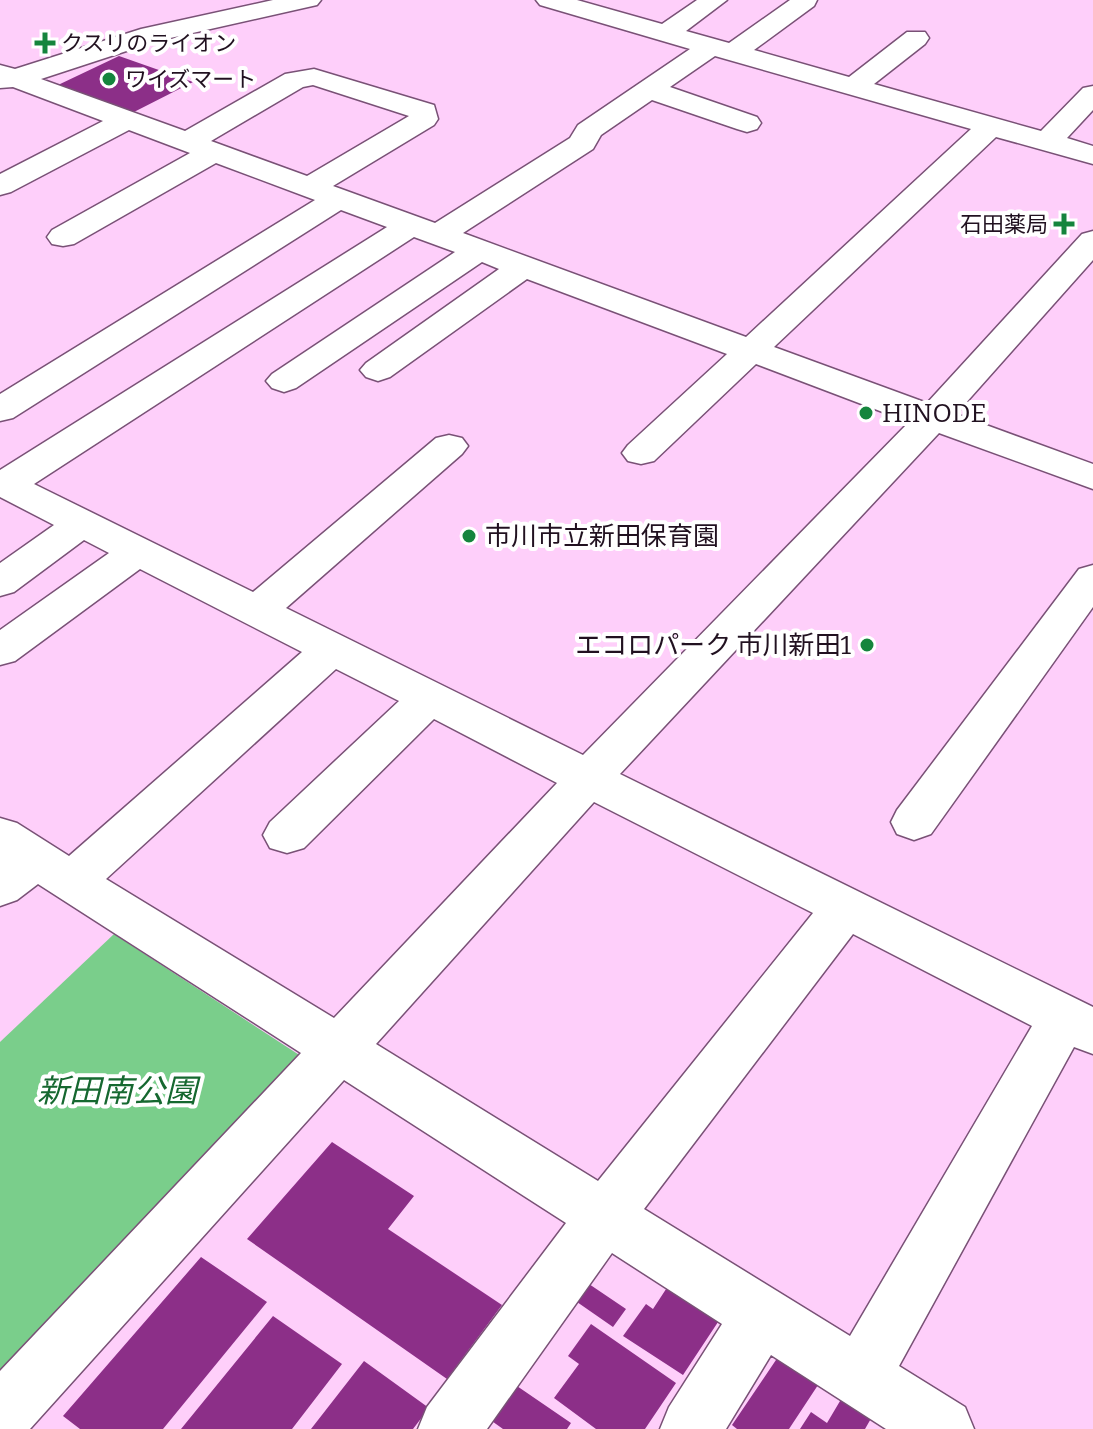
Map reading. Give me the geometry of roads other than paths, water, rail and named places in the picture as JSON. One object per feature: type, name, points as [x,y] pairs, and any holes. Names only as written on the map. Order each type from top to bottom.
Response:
[{"type":"street","points":[[5,78],[150,35],[308,0]]},
{"type":"street","points":[[549,0],[1093,155]]},
{"type":"street","points":[[666,33],[714,0]]},
{"type":"street","points":[[3,483],[424,230],[583,143],[588,131],[649,89],[805,1]]},
{"type":"street","points":[[854,86],[916,38]]},
{"type":"street","points":[[649,89],[753,107],[797,70]]},
{"type":"street","points":[[0,410],[324,193],[424,119],[424,111],[314,77],[295,80],[201,147],[63,237]]},
{"type":"street","points":[[5,78],[1092,474]]},
{"type":"street","points":[[1047,142],[1093,94]]},
{"type":"street","points":[[0,186],[127,120]]},
{"type":"street","points":[[641,453],[991,126]]},
{"type":"street","points":[[16,1429],[0,1416],[588,779],[933,418],[1093,241]]},
{"type":"street","points":[[284,381],[479,250]]},
{"type":"street","points":[[378,370],[524,266]]},
{"type":"street","points":[[257,611],[449,446]]},
{"type":"street","points":[[3,483],[1078,1025],[860,1376]]},
{"type":"street","points":[[0,583],[82,523]]},
{"type":"street","points":[[0,651],[138,551]]},
{"type":"street","points":[[914,822],[1093,578]]},
{"type":"street","points":[[332,649],[27,866],[339,1049],[943,1429]]},
{"type":"street","points":[[287,835],[429,698]]},
{"type":"street","points":[[449,1429],[605,1216],[845,908]]},
{"type":"street","points":[[691,1429],[762,1315]]},
{"type":"place","name":"クスリのライオン","points":[[45,43]]},
{"type":"place","name":"ワイズマート","points":[[109,79]]},
{"type":"place","name":"石田薬局","points":[[1064,224]]},
{"type":"place","name":"HINODE","points":[[866,413]]},
{"type":"place","name":"市川市立新田保育園","points":[[469,536]]},
{"type":"place","name":"エコロパーク 市川新田1","points":[[867,645]]},
{"type":"park label","name":"新田南公園","points":[[117,1091]]}]
